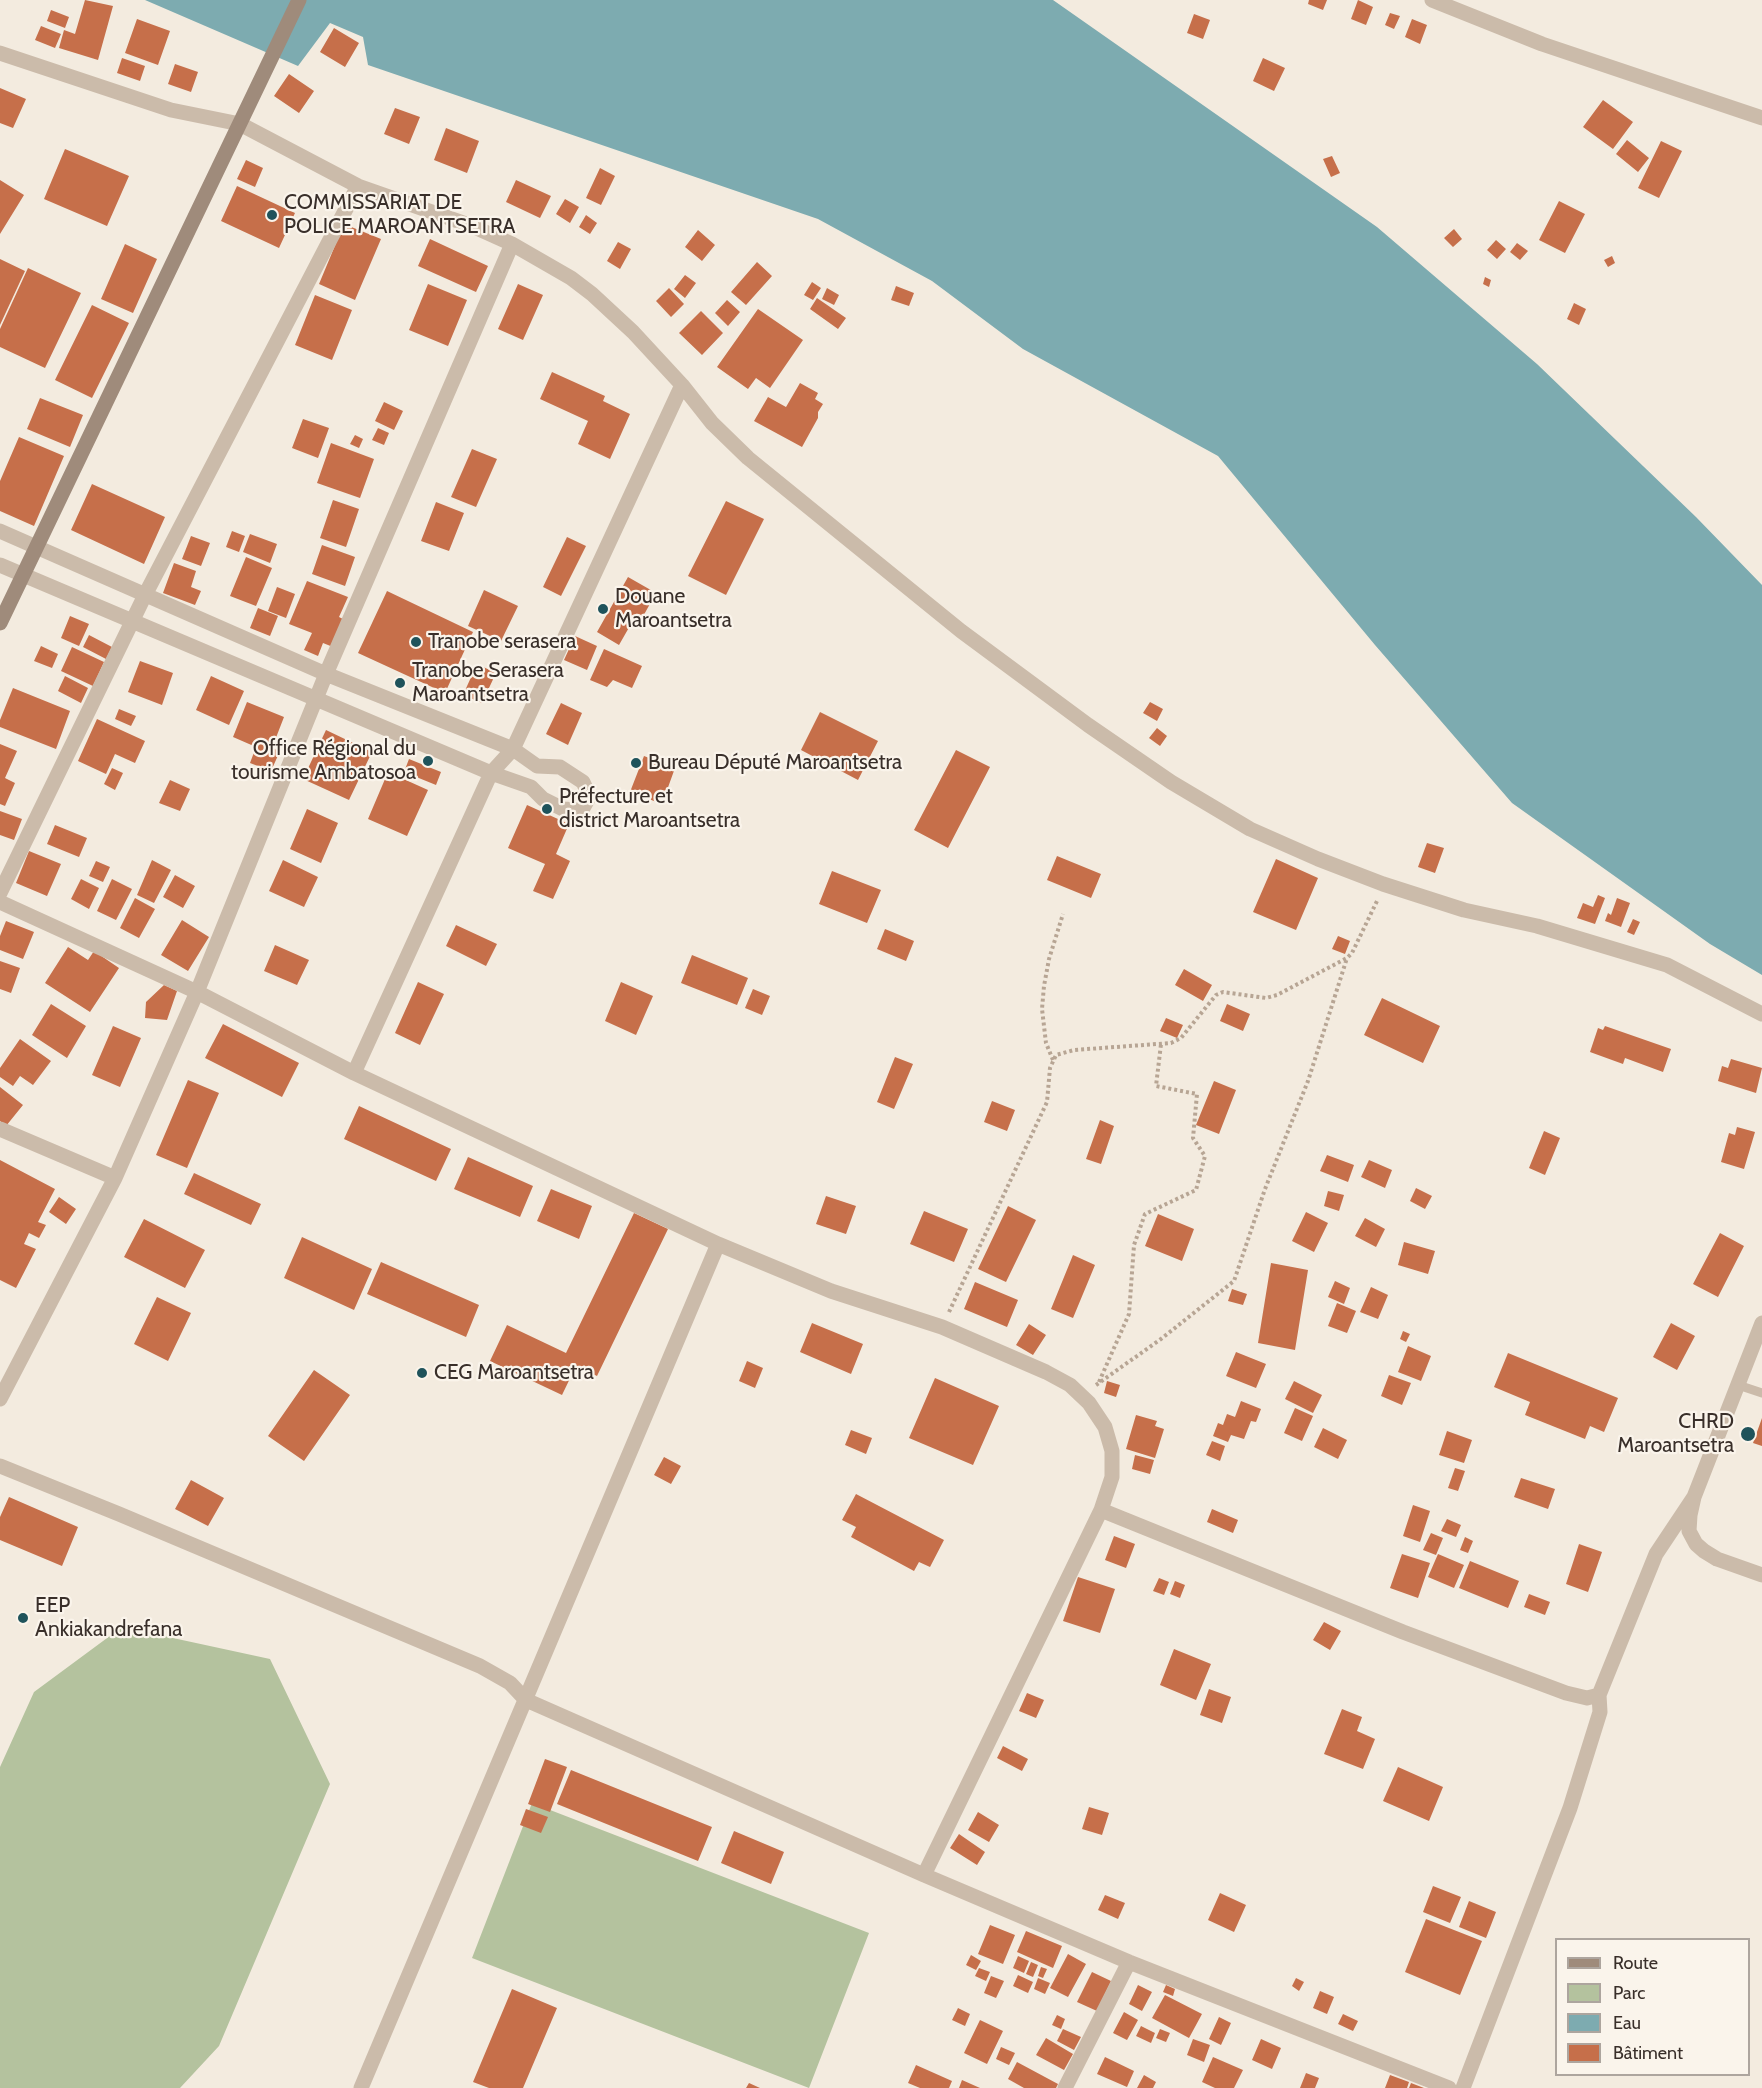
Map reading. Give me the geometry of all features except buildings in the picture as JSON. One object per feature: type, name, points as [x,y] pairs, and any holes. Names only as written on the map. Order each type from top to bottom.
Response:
[{"type":"main road","points":[[0,623],[299,0]]},
{"type":"street","points":[[1432,0],[1542,44],[1762,118]]},
{"type":"street","points":[[0,53],[171,110],[240,124],[358,186],[472,226],[512,243],[571,278],[633,332],[682,385],[712,423],[748,458],[961,631],[1088,725],[1171,782],[1250,829],[1383,884],[1464,910],[1537,926],[1667,965],[1762,1014]]},
{"type":"street","points":[[0,893],[134,622],[145,595],[358,186]]},
{"type":"street","points":[[0,1399],[115,1178],[198,992],[326,674],[512,243]]},
{"type":"street","points":[[354,1073],[491,773],[513,749],[682,385]]},
{"type":"street","points":[[0,531],[326,674],[513,749],[537,766],[560,767],[579,778],[588,793],[588,799],[583,808],[570,811],[563,809],[543,799],[531,787],[491,773],[0,565]]},
{"type":"street","points":[[0,902],[198,992],[354,1073],[718,1244],[831,1291],[942,1327],[1046,1372],[1070,1385],[1085,1400],[1105,1427],[1112,1451],[1112,1477],[1101,1510],[924,1875]]},
{"type":"street","points":[[0,1129],[115,1178]]},
{"type":"street","points":[[361,2088],[718,1244]]},
{"type":"street","points":[[1762,1323],[1689,1515],[1689,1531],[1696,1544],[1717,1559],[1762,1575]]},
{"type":"street","points":[[0,1466],[480,1666],[510,1683],[526,1700],[924,1875],[1129,1962],[1449,2088]]},
{"type":"street","points":[[1463,2088],[1573,1798],[1600,1712],[1599,1695],[1656,1554],[1694,1497]]},
{"type":"street","points":[[1101,1510],[1331,1604],[1566,1693],[1587,1698],[1599,1695]]},
{"type":"street","points":[[1065,2088],[1129,1962]]},
{"type":"lane","points":[[1738,1385],[1762,1393]]},
{"type":"path","points":[[942,1327],[1047,1102],[1053,1060],[1056,1055],[1068,1051],[1171,1043],[1181,1038],[1216,995],[1223,992],[1266,998],[1347,958],[1352,953],[1383,884]]},
{"type":"path","points":[[1053,1060],[1046,1043],[1042,1009],[1049,959],[1063,914]]},
{"type":"path","points":[[1098,1382],[1161,1339],[1234,1281],[1265,1189],[1308,1081],[1347,958]]},
{"type":"path","points":[[1085,1400],[1098,1382],[1129,1314],[1134,1245],[1145,1214],[1196,1190],[1206,1156],[1193,1138],[1197,1094],[1156,1086],[1161,1044]]},
{"type":"green space","points":[[122,1627],[270,1659],[330,1784],[219,2046],[180,2088],[0,2088],[0,1767],[34,1692]]},
{"type":"green space","points":[[532,1803],[869,1933],[809,2088],[472,1958]]},
{"type":"water","points":[[145,0],[1053,0],[1377,227],[1537,364],[1696,517],[1762,585],[1762,975],[1710,944],[1512,803],[1375,645],[1218,456],[1023,349],[932,281],[818,219],[368,65],[363,37],[330,23],[298,66]]},
{"type":"place","name":"COMMISSARIAT DE POLICE MAROANTSETRA","points":[[272,215]]},
{"type":"place","name":"Douane Maroantsetra","points":[[603,609]]},
{"type":"place","name":"Tranobe serasera","points":[[416,642]]},
{"type":"place","name":"Tranobe Serasera Maroantsetra","points":[[400,683]]},
{"type":"place","name":"Office Régional du tourisme Ambatosoa","points":[[428,761]]},
{"type":"place","name":"Bureau Député Maroantsetra","points":[[636,763]]},
{"type":"place","name":"Préfecture et district Maroantsetra","points":[[547,809]]},
{"type":"place","name":"CEG Maroantsetra","points":[[422,1373]]},
{"type":"place","name":"CHRD Maroantsetra","points":[[1748,1434]]},
{"type":"place","name":"EEP Ankiakandrefana","points":[[23,1618]]}]
